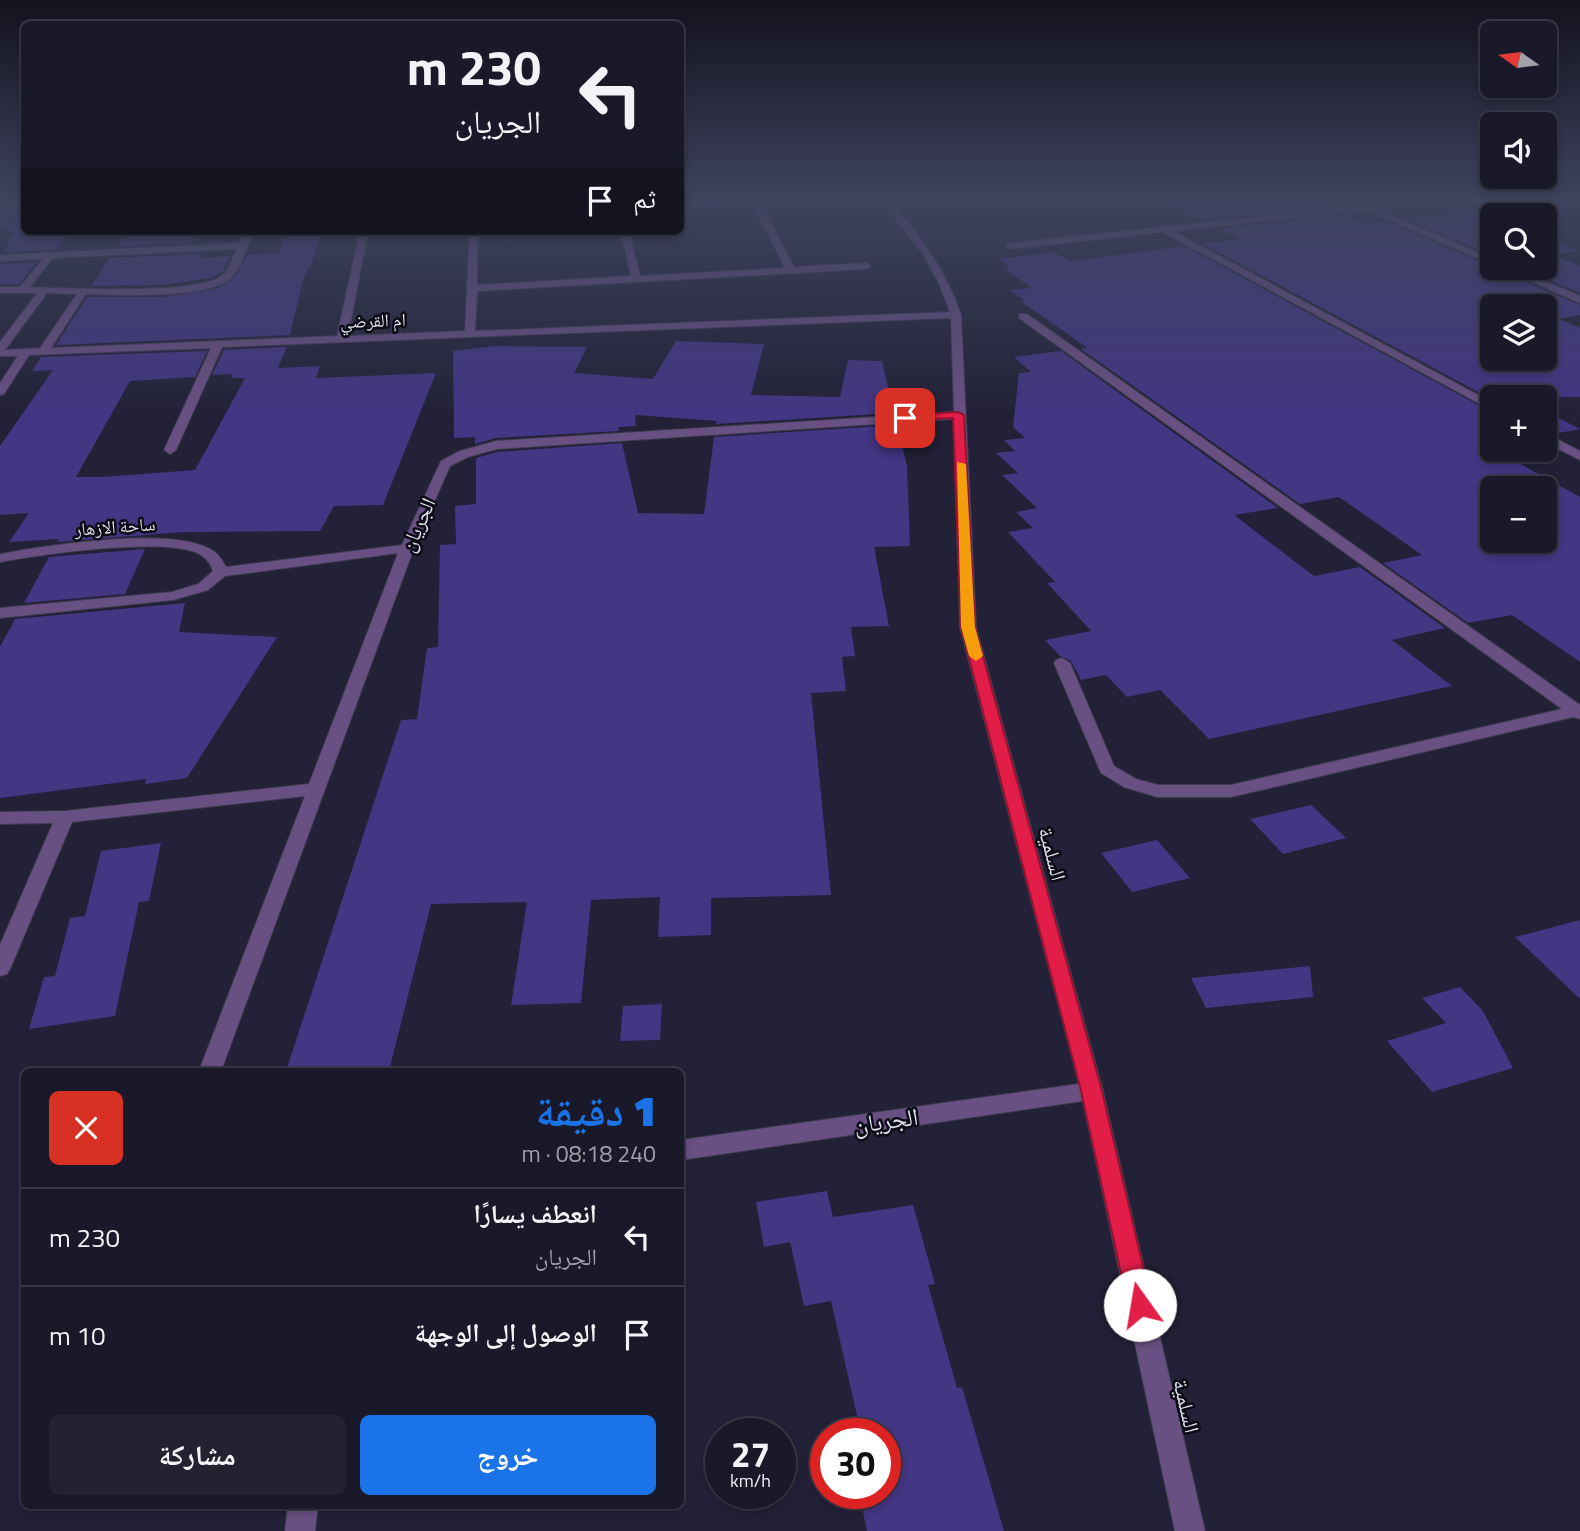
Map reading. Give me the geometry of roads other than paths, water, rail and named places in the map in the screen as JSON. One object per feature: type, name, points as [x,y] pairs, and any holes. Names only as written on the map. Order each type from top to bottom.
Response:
[{"type":"street","points":[[23,289],[37,272]]},
{"type":"street","points":[[0,290],[83,292],[198,287],[215,283],[230,272]]},
{"type":"street","points":[[342,339],[356,272]]},
{"type":"street","points":[[470,334],[473,272]]},
{"type":"street","points":[[634,272],[636,279]]},
{"type":"street","points":[[473,288],[749,272]]},
{"type":"street","name":"السلمية","points":[[937,272],[951,296],[956,315],[968,627],[1092,1091],[1190,1531]]},
{"type":"street","points":[[1243,272],[1480,401]]},
{"type":"street","points":[[1534,280],[1580,300]]},
{"type":"street","points":[[0,351],[43,292]]},
{"type":"street","points":[[43,351],[83,292]]},
{"type":"street","name":"ام القرضي","points":[[0,351],[956,315]]},
{"type":"street","points":[[1023,316],[1578,712]]},
{"type":"street","points":[[170,450],[218,344]]},
{"type":"street","points":[[0,392],[26,352]]},
{"type":"street","name":"الجريان","points":[[211,1068],[407,548],[445,464],[464,454],[496,445],[958,415]]},
{"type":"street","points":[[1557,444],[1580,456]]},
{"type":"street","name":"ساحة الازهار","points":[[0,558],[24,552],[169,543],[207,553],[216,558],[222,572]]},
{"type":"street","points":[[0,613],[173,596],[203,587],[222,572],[407,548]]},
{"type":"street","points":[[1062,663],[1107,769],[1130,783],[1157,791],[1231,791],[1578,712]]},
{"type":"street","points":[[0,818],[65,817],[315,789]]},
{"type":"street","points":[[0,970],[65,817]]},
{"type":"street","name":"الجريان","points":[[684,1150],[1092,1091]]},
{"type":"street","points":[[300,1531],[303,1509]]}]
